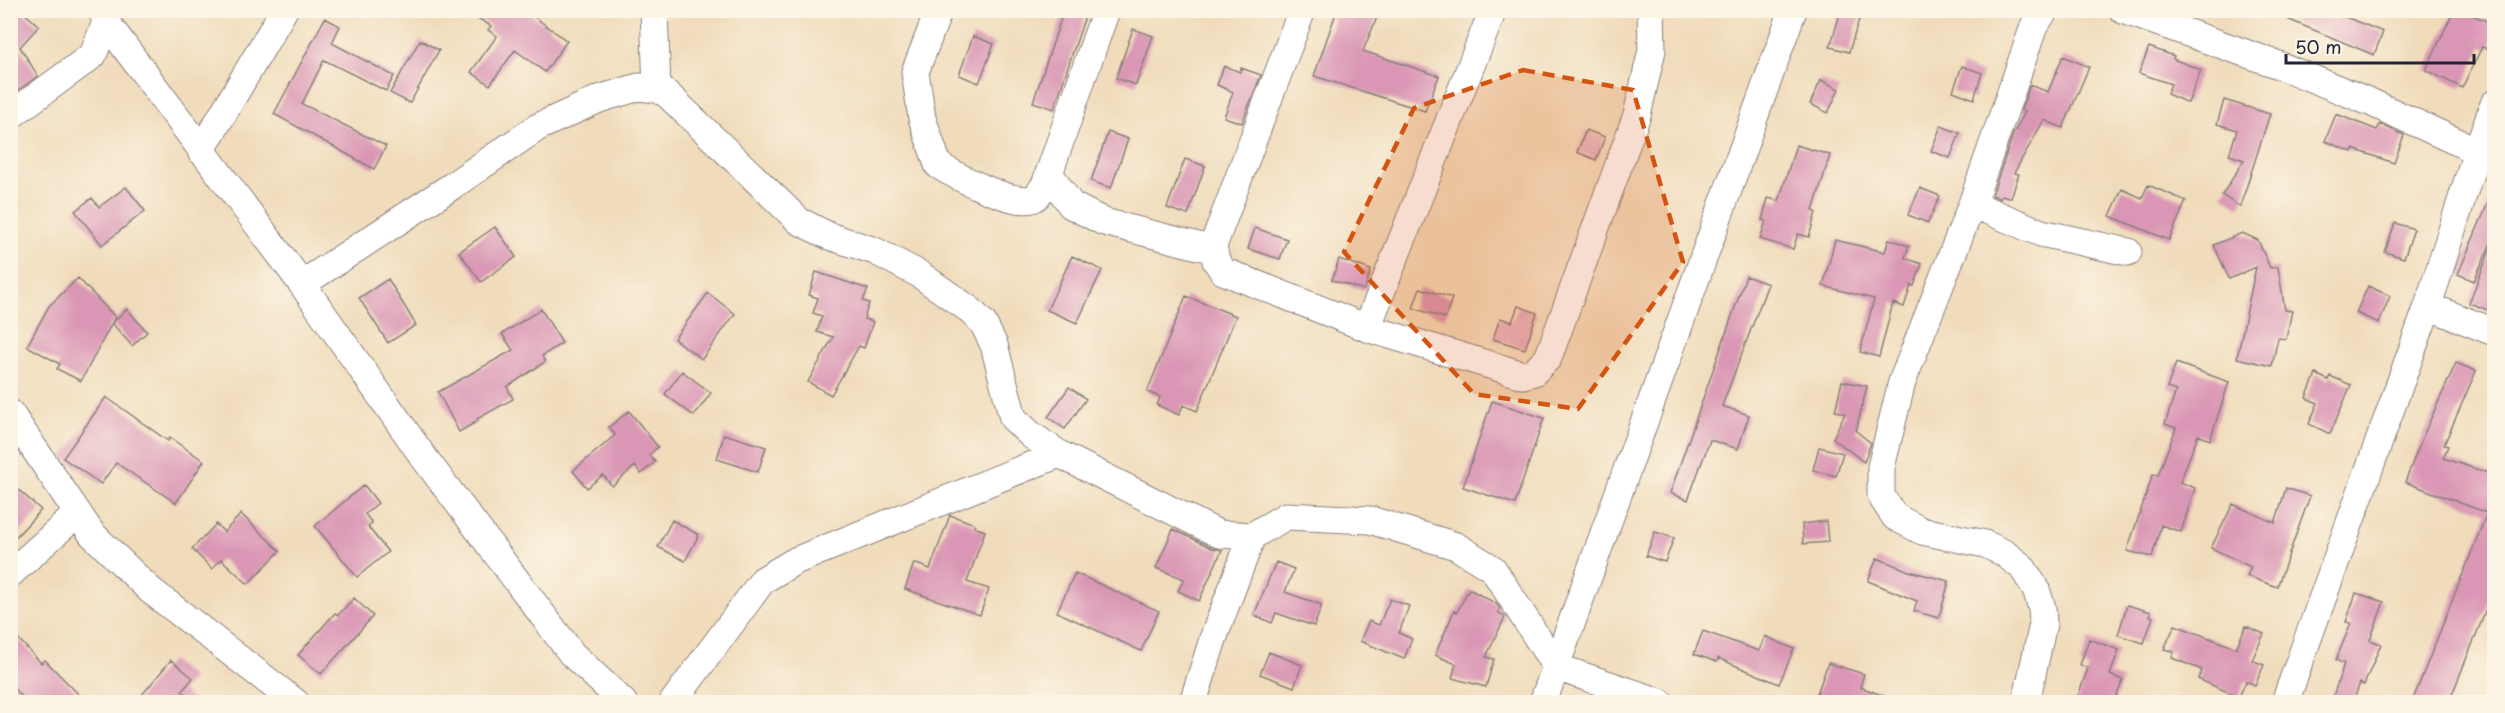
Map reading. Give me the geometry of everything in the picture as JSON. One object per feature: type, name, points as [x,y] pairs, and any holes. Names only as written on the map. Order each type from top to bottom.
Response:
[{"type":"street","points":[[201,151],[284,10]]},
{"type":"street","points":[[654,10],[657,89]]},
{"type":"street","points":[[939,10],[915,72],[922,118],[938,165],[966,182],[1024,201],[1036,197],[1045,185],[1106,10]]},
{"type":"street","points":[[1302,10],[1213,246],[1216,261],[1223,271],[1367,328],[1523,375],[1534,372],[1548,358],[1637,115],[1652,50],[1651,10]]},
{"type":"street","points":[[1367,328],[1493,10]]},
{"type":"street","points":[[1543,702],[1793,10]]},
{"type":"street","points":[[2026,702],[2043,624],[2042,608],[2036,589],[2022,567],[2004,553],[1985,544],[1922,531],[1895,517],[1881,496],[1881,466],[1892,413],[1902,382],[1972,204],[2034,26],[2044,10]]},
{"type":"street","points":[[2123,10],[2276,64],[2370,102],[2477,151]]},
{"type":"street","points":[[104,16],[201,151],[302,284],[422,455],[572,654],[623,702]]},
{"type":"street","points":[[10,116],[93,56],[104,16]]},
{"type":"street","points":[[302,284],[538,127],[599,99],[639,87],[657,89],[667,94],[799,221],[829,236],[875,251],[920,274],[970,310],[983,323],[994,345],[1013,418],[1031,435],[1059,454],[1219,534],[1252,536],[1286,516],[1324,517],[1370,520],[1456,546],[1492,569],[1556,667],[1660,702]]},
{"type":"street","points":[[2285,702],[2428,306],[2494,104]]},
{"type":"street","points":[[1049,173],[1071,205],[1104,222],[1214,250]]},
{"type":"street","points":[[1972,204],[2041,233],[2128,252]]},
{"type":"street","points":[[2428,306],[2494,332]]},
{"type":"street","points":[[10,413],[92,534],[150,590],[295,702]]},
{"type":"street","points":[[673,702],[763,580],[795,561],[1059,454]]},
{"type":"street","points":[[10,574],[78,513]]},
{"type":"street","points":[[1192,702],[1252,536]]},
{"type":"highlighted area","points":[[1523,70],[1633,90],[1683,262],[1578,409],[1474,394],[1344,252],[1414,108]]},
{"type":"building","points":[[464,10],[525,10],[567,41],[545,72],[515,50],[490,85],[471,72],[497,36],[488,30],[491,26]]},
{"type":"building","points":[[1064,10],[1087,10],[1054,109],[1033,102]]},
{"type":"building","points":[[1337,10],[1380,10],[1363,51],[1439,76],[1425,111],[1314,76]]},
{"type":"building","points":[[1841,10],[1862,10],[1849,52],[1830,47]]},
{"type":"building","points":[[2328,10],[2383,32],[2374,55],[2268,11]]},
{"type":"building","points":[[2454,10],[2460,10],[2494,24],[2489,49],[2482,47],[2462,88],[2426,70]]},
{"type":"building","points":[[22,11],[39,26],[20,47],[38,76],[10,96],[10,25]]},
{"type":"building","points":[[325,18],[340,26],[332,43],[394,76],[386,91],[324,60],[302,104],[386,146],[374,169],[274,114]]},
{"type":"building","points":[[1133,29],[1153,36],[1136,85],[1116,78]]},
{"type":"building","points":[[973,36],[994,44],[979,83],[959,75]]},
{"type":"building","points":[[420,40],[439,50],[410,103],[390,93]]},
{"type":"building","points":[[2149,47],[2174,56],[2173,59],[2201,70],[2188,103],[2167,94],[2171,84],[2139,73]]},
{"type":"building","points":[[2063,56],[2089,67],[2063,128],[2044,120],[2014,173],[2019,174],[2011,198],[2002,195],[2000,199],[1992,195],[2013,134],[2025,112],[2021,110],[2030,85],[2048,92]]},
{"type":"building","points":[[1224,66],[1240,72],[1241,68],[1261,75],[1242,123],[1224,117],[1233,92],[1217,85]]},
{"type":"building","points":[[1962,66],[1982,73],[1974,99],[1953,91]]},
{"type":"building","points":[[1821,80],[1839,89],[1828,113],[1810,104]]},
{"type":"building","points":[[2224,100],[2270,114],[2240,207],[2222,195],[2244,160],[2229,155],[2237,130],[2217,124]]},
{"type":"building","points":[[2336,114],[2377,130],[2380,124],[2404,135],[2394,163],[2353,149],[2352,152],[2325,141]]},
{"type":"building","points":[[1941,126],[1960,133],[1950,158],[1931,151]]},
{"type":"building","points":[[1586,130],[1605,137],[1596,160],[1577,152]]},
{"type":"building","points":[[1108,132],[1128,139],[1111,188],[1091,181]]},
{"type":"building","points":[[1796,145],[1830,155],[1813,211],[1816,212],[1809,237],[1798,234],[1793,249],[1760,239],[1766,221],[1762,220],[1768,198],[1779,201]]},
{"type":"building","points":[[1185,159],[1205,166],[1188,215],[1167,208]]},
{"type":"building","points":[[2148,185],[2186,201],[2169,240],[2110,216],[2122,189],[2142,198]]},
{"type":"building","points":[[126,187],[145,211],[102,245],[75,211],[92,198],[99,207]]},
{"type":"building","points":[[1920,188],[1940,196],[1928,223],[1908,215]]},
{"type":"building","points":[[2494,189],[2494,236],[2474,281],[2458,274]]},
{"type":"building","points":[[2395,223],[2414,229],[2404,258],[2385,252]]},
{"type":"building","points":[[495,227],[516,257],[481,282],[459,252]]},
{"type":"building","points":[[1255,228],[1287,239],[1280,259],[1248,249]]},
{"type":"building","points":[[2242,233],[2258,240],[2270,268],[2278,267],[2285,310],[2292,311],[2286,339],[2278,338],[2272,366],[2237,358],[2256,267],[2229,279],[2214,245]]},
{"type":"building","points":[[1889,239],[1909,246],[1905,258],[1922,264],[1914,286],[1911,285],[1904,307],[1893,303],[1879,357],[1860,352],[1874,299],[1823,286],[1835,240],[1885,252]]},
{"type":"building","points":[[2493,242],[2494,296],[2488,310],[2469,303]]},
{"type":"building","points":[[1072,256],[1102,270],[1077,323],[1047,310]]},
{"type":"building","points":[[1339,259],[1371,270],[1364,290],[1332,280]]},
{"type":"building","points":[[816,272],[868,289],[863,301],[869,303],[864,319],[873,322],[864,348],[859,346],[831,395],[808,382],[833,337],[817,332],[822,316],[813,313],[818,298],[809,295]]},
{"type":"building","points":[[1746,276],[1768,284],[1722,406],[1749,415],[1738,449],[1710,440],[1688,500],[1670,493]]},
{"type":"building","points":[[78,278],[115,317],[81,381],[57,369],[60,364],[27,346],[49,306]]},
{"type":"building","points":[[388,279],[416,325],[388,343],[359,298]]},
{"type":"building","points":[[2368,286],[2390,296],[2379,323],[2356,313]]},
{"type":"building","points":[[1420,288],[1452,298],[1445,318],[1413,308]]},
{"type":"building","points":[[708,293],[735,314],[702,359],[674,339]]},
{"type":"building","points":[[1186,296],[1236,316],[1197,411],[1183,405],[1179,415],[1157,405],[1160,397],[1147,392]]},
{"type":"building","points":[[1518,306],[1537,313],[1525,349],[1493,339],[1500,318],[1512,322]]},
{"type":"building","points":[[127,309],[147,332],[132,346],[112,323]]},
{"type":"building","points":[[541,309],[562,343],[542,356],[545,362],[507,387],[513,399],[459,432],[438,392],[513,350],[502,334]]},
{"type":"building","points":[[2176,363],[2229,382],[2210,440],[2198,435],[2180,482],[2195,488],[2181,532],[2161,525],[2152,557],[2127,551],[2153,474],[2158,475],[2176,428],[2165,424],[2176,391],[2167,388]]},
{"type":"building","points":[[2456,363],[2476,371],[2444,445],[2448,446],[2443,458],[2494,475],[2494,590],[2449,702],[2412,702],[2487,513],[2405,482]]},
{"type":"building","points":[[682,371],[711,393],[694,416],[665,394]]},
{"type":"building","points":[[2316,374],[2328,380],[2330,376],[2351,385],[2330,434],[2309,424],[2318,403],[2306,398]]},
{"type":"building","points":[[1842,381],[1867,386],[1856,431],[1871,443],[1864,462],[1833,438],[1845,413],[1835,411]]},
{"type":"building","points":[[1069,387],[1086,399],[1065,429],[1048,417]]},
{"type":"building","points":[[106,397],[168,441],[170,438],[204,461],[176,503],[116,463],[101,484],[63,458]]},
{"type":"building","points":[[1492,401],[1544,418],[1515,504],[1463,487]]},
{"type":"building","points":[[629,411],[658,447],[649,455],[655,462],[641,474],[635,466],[612,486],[603,475],[587,488],[573,471],[615,435],[609,427]]},
{"type":"building","points":[[724,434],[766,447],[758,472],[717,459]]},
{"type":"building","points":[[1819,447],[1843,453],[1836,476],[1813,470]]},
{"type":"building","points":[[10,482],[41,510],[10,543]]},
{"type":"building","points":[[364,485],[378,503],[365,514],[372,523],[368,527],[388,552],[357,577],[315,526]]},
{"type":"building","points":[[2286,488],[2310,496],[2277,587],[2247,576],[2251,567],[2211,548],[2233,504],[2275,523]]},
{"type":"building","points":[[241,514],[280,551],[248,584],[221,559],[212,569],[192,549],[216,524],[224,532]]},
{"type":"building","points":[[950,515],[975,524],[974,527],[985,531],[967,582],[989,589],[980,615],[905,589],[914,563],[930,569]]},
{"type":"building","points":[[672,520],[699,535],[685,561],[658,547]]},
{"type":"building","points":[[1826,521],[1828,542],[1803,544],[1802,524]]},
{"type":"building","points":[[1173,529],[1212,548],[1222,550],[1199,601],[1178,591],[1184,579],[1156,568]]},
{"type":"building","points":[[1655,532],[1674,538],[1665,562],[1646,556]]},
{"type":"building","points":[[1877,558],[1909,571],[1949,581],[1939,618],[1914,611],[1917,601],[1868,581]]},
{"type":"building","points":[[1276,562],[1294,569],[1285,592],[1322,605],[1314,626],[1276,613],[1272,623],[1254,615]]},
{"type":"building","points":[[1075,573],[1159,611],[1141,651],[1057,612]]},
{"type":"building","points":[[1469,589],[1497,604],[1500,609],[1498,612],[1505,617],[1486,657],[1494,659],[1486,687],[1452,678],[1456,664],[1435,655],[1454,611],[1457,612]]},
{"type":"building","points":[[2356,593],[2384,602],[2370,640],[2381,644],[2364,685],[2360,683],[2353,702],[2331,702],[2344,664],[2336,660],[2351,623],[2346,622]]},
{"type":"building","points":[[354,598],[373,616],[321,674],[298,655],[335,613],[338,615]]},
{"type":"building","points":[[1390,599],[1409,606],[1399,633],[1412,639],[1404,659],[1360,641],[1369,621],[1379,625]]},
{"type":"building","points":[[2127,605],[2151,612],[2150,616],[2153,617],[2144,643],[2118,635]]},
{"type":"building","points":[[2175,625],[2236,648],[2246,626],[2264,634],[2252,660],[2264,665],[2255,685],[2246,681],[2239,697],[2198,679],[2202,670],[2172,658],[2174,652],[2164,649]]},
{"type":"building","points":[[10,630],[41,663],[45,660],[86,702],[27,702],[10,685]]},
{"type":"building","points":[[1703,631],[1759,651],[1765,636],[1794,649],[1779,684],[1718,658],[1717,662],[1694,654]]},
{"type":"building","points":[[2089,639],[2119,650],[2110,675],[2123,680],[2114,702],[2076,702],[2088,668],[2080,665]]},
{"type":"building","points":[[1269,652],[1302,665],[1294,687],[1260,674]]},
{"type":"building","points":[[171,660],[193,678],[182,691],[195,702],[136,702]]},
{"type":"building","points":[[1828,663],[1864,674],[1860,687],[1896,700],[1896,702],[1814,702]]}]
